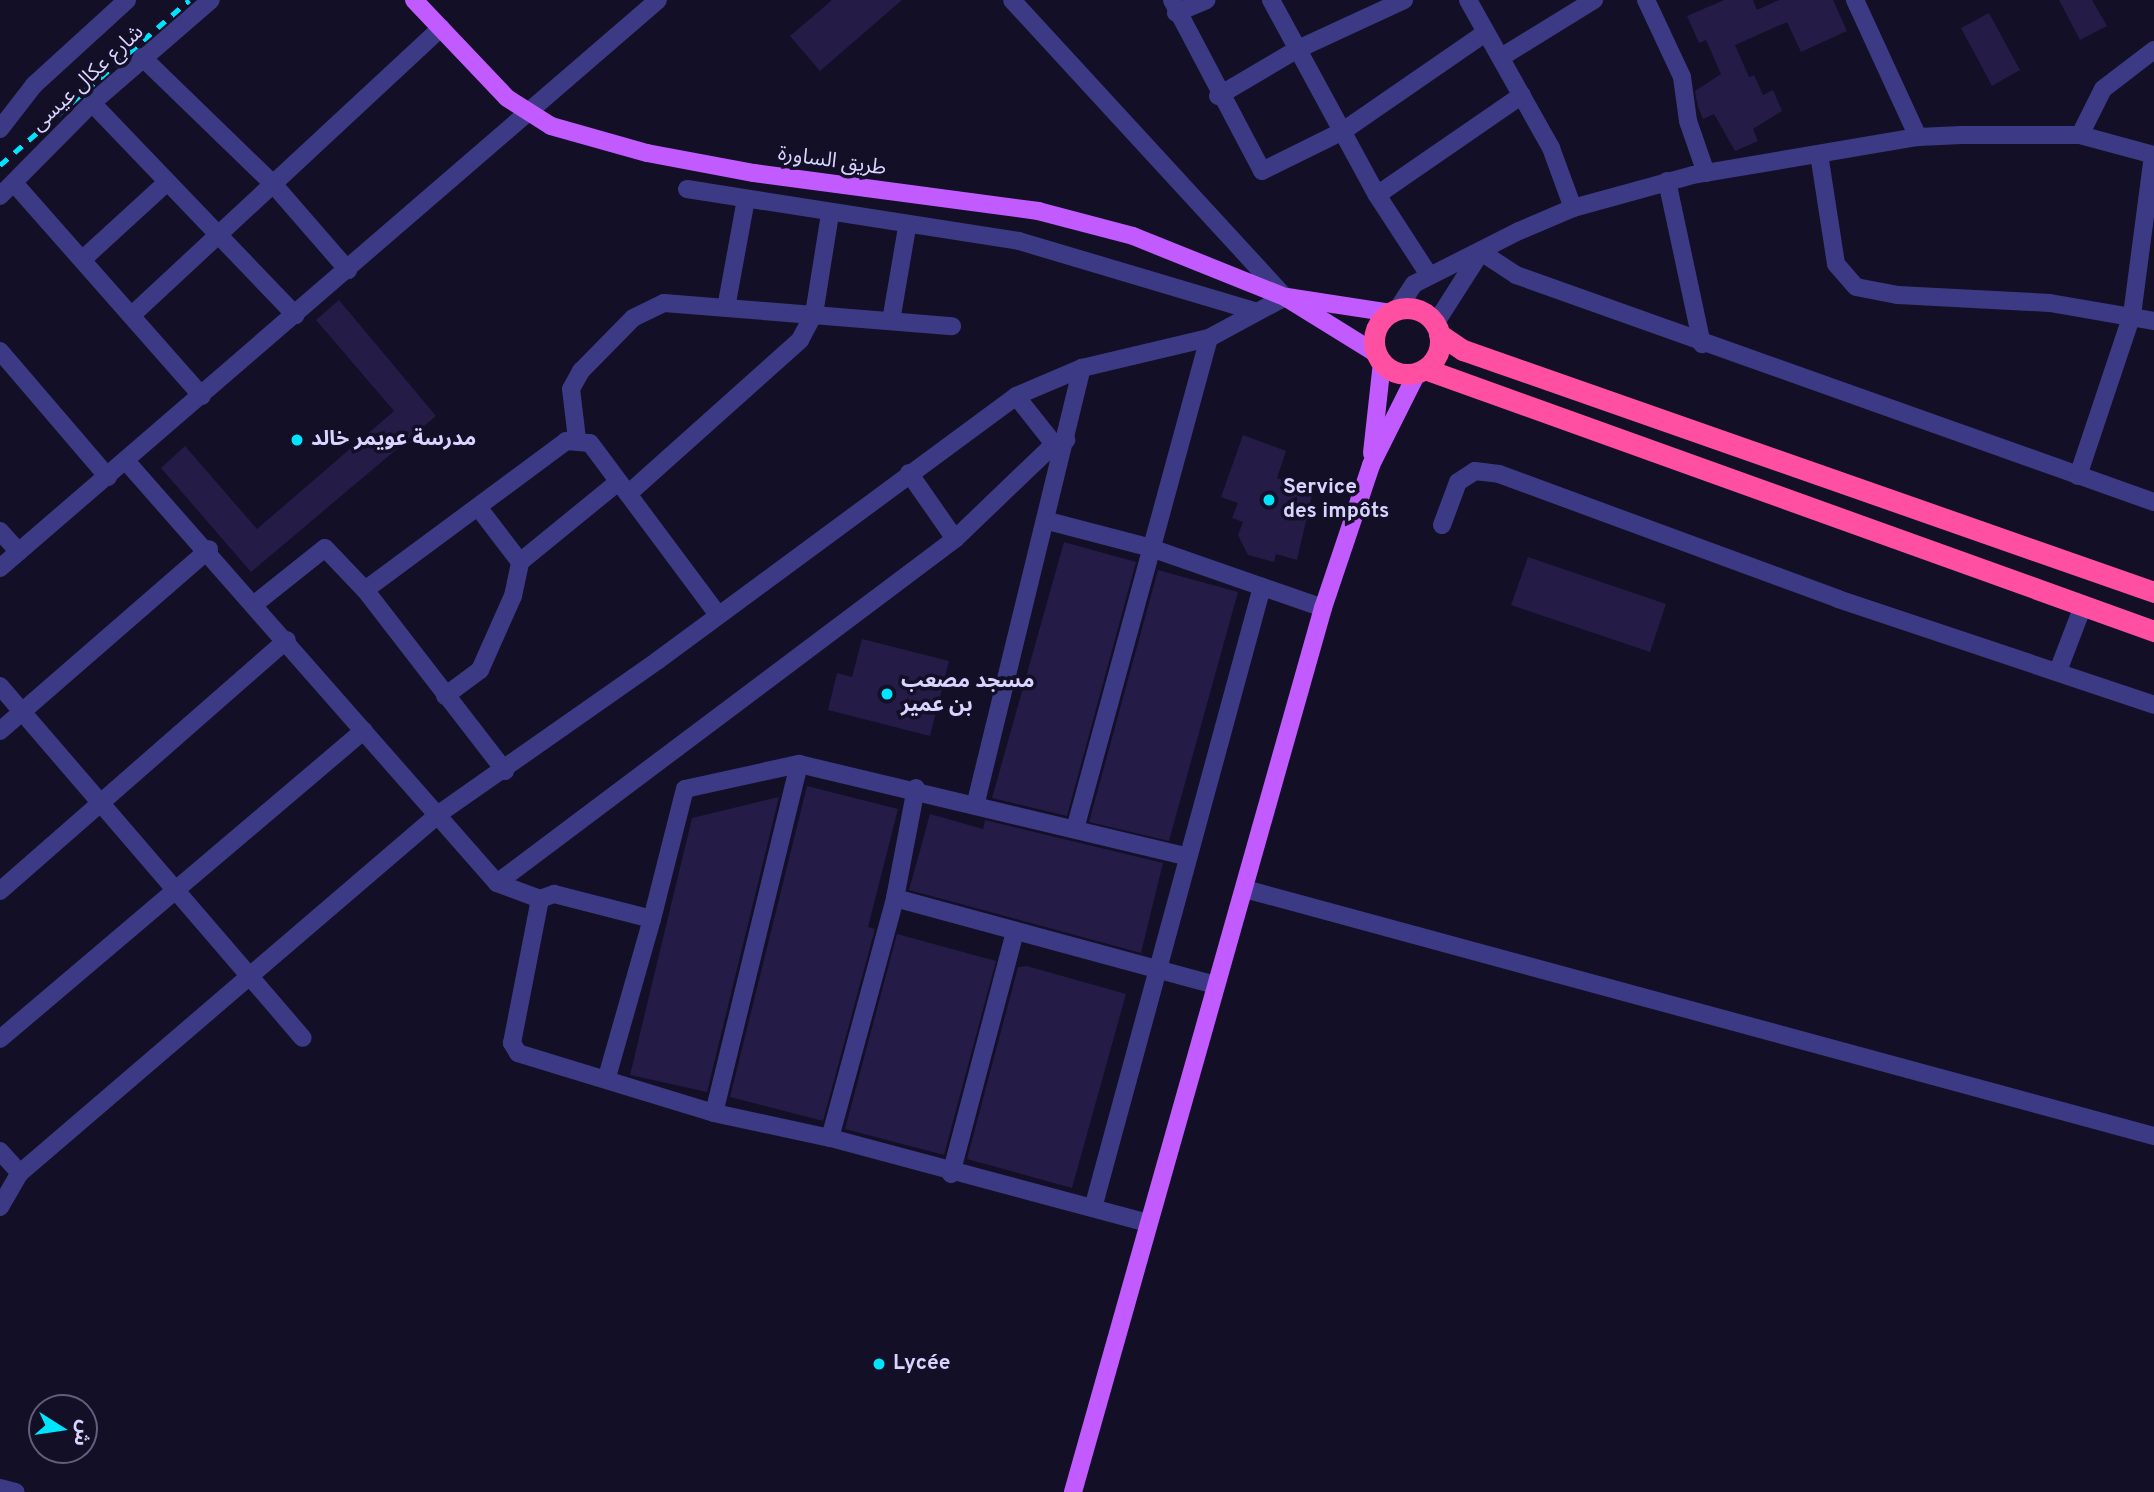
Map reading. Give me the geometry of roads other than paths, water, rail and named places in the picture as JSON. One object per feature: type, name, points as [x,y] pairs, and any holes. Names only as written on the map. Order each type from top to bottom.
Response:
[{"type":"highway","points":[[2154,592],[1463,350],[1419,310],[1394,312],[1378,326],[1379,358],[1399,373],[1421,371],[2154,631]]},
{"type":"highway","points":[[1421,371],[1437,354],[1437,329]]},
{"type":"main road","name":"طريق الساورة","points":[[414,0],[527,114],[647,153],[741,171],[1038,211],[1133,236],[1285,297]]},
{"type":"main road","points":[[1285,297],[1394,312]]},
{"type":"main road","points":[[1285,297],[1379,358],[1371,465]]},
{"type":"main road","points":[[1073,1492],[1323,608],[1371,465],[1421,371]]},
{"type":"street","points":[[2,122],[34,85],[127,0]]},
{"type":"street","name":"شارع عكال عيسى","points":[[0,196],[92,103],[211,0]]},
{"type":"street","points":[[0,568],[658,0]]},
{"type":"street","points":[[0,1207],[20,1173],[248,973],[440,813],[505,771],[1016,396],[1082,369],[1209,338],[1254,311],[1285,297],[1013,0]]},
{"type":"street","points":[[1206,0],[1174,6],[1218,96],[1259,170],[1343,131],[1485,33]]},
{"type":"street","points":[[1271,0],[1377,195],[1429,275]]},
{"type":"street","points":[[1218,96],[1296,50],[1404,0]]},
{"type":"street","points":[[1468,0],[1485,33],[1503,56],[1573,208]]},
{"type":"street","points":[[1503,56],[1594,0]]},
{"type":"street","points":[[1646,0],[1682,77],[1688,121],[1706,173]]},
{"type":"street","points":[[1855,0],[1918,138]]},
{"type":"street","points":[[132,315],[220,236],[441,27]]},
{"type":"street","points":[[2080,135],[2103,89],[2154,50]]},
{"type":"street","points":[[142,57],[274,185],[348,270]]},
{"type":"street","points":[[1377,195],[1522,95]]},
{"type":"street","points":[[92,103],[295,315]]},
{"type":"street","points":[[1394,312],[1414,284],[1429,275],[1573,208],[1667,181],[1918,138],[2080,135],[2153,155],[2132,315],[2078,476]]},
{"type":"street","points":[[1819,154],[1836,264],[1856,287],[2132,315],[2154,321]]},
{"type":"street","points":[[1667,181],[1702,344]]},
{"type":"street","points":[[82,260],[167,182]]},
{"type":"street","points":[[14,183],[202,396]]},
{"type":"street","points":[[687,189],[907,227],[1019,241],[1254,311]]},
{"type":"street","points":[[726,308],[746,200]]},
{"type":"street","points":[[444,696],[480,670],[513,596],[520,562],[623,488],[793,347],[814,314],[830,214]]},
{"type":"street","points":[[891,320],[907,227]]},
{"type":"street","points":[[1481,252],[1516,275],[1702,344],[2154,502]]},
{"type":"street","points":[[1437,329],[1481,252]]},
{"type":"street","points":[[577,439],[571,389],[597,350],[633,318],[664,303],[952,326]]},
{"type":"street","points":[[1075,829],[1149,547],[1209,338]]},
{"type":"street","points":[[0,351],[108,477]]},
{"type":"street","points":[[976,802],[1048,521],[1060,442],[1082,369]]},
{"type":"street","points":[[1016,396],[1060,442]]},
{"type":"street","points":[[365,590],[566,441],[577,439],[590,443],[718,615]]},
{"type":"street","points":[[497,883],[955,539],[1060,442]]},
{"type":"street","points":[[126,461],[209,549],[364,730],[440,813],[497,883],[540,900],[554,894],[652,919]]},
{"type":"street","points":[[1442,525],[1458,482],[1475,471],[1499,474],[1838,599],[2154,705]]},
{"type":"street","points":[[909,473],[955,539]]},
{"type":"street","points":[[478,507],[520,562]]},
{"type":"street","points":[[1048,521],[1149,547],[1323,608]]},
{"type":"street","points":[[0,531],[19,552]]},
{"type":"street","points":[[256,603],[325,548],[365,590],[444,696],[505,771]]},
{"type":"street","points":[[0,731],[209,549]]},
{"type":"street","points":[[1093,1208],[1262,587]]},
{"type":"street","points":[[2059,671],[2083,606]]},
{"type":"street","points":[[0,891],[104,805],[287,640]]},
{"type":"street","points":[[0,686],[303,1038]]},
{"type":"street","points":[[0,1039],[364,730]]},
{"type":"street","points":[[607,1077],[652,919],[685,789],[799,764],[976,802],[1188,857]]},
{"type":"street","points":[[714,1114],[799,764]]},
{"type":"street","points":[[830,1138],[895,898],[916,788]]},
{"type":"street","points":[[1245,889],[2154,1136]]},
{"type":"street","points":[[895,898],[1215,985]]},
{"type":"street","points":[[540,900],[513,1049],[607,1077],[714,1114],[830,1138],[951,1174],[1148,1223]]},
{"type":"street","points":[[951,1174],[1015,932]]},
{"type":"street","points":[[0,1151],[20,1173]]},
{"type":"street","points":[[0,1488],[16,1492]]},
{"type":"railway","points":[[0,165],[189,0]]},
{"type":"place","name":"مدرسة عويمر خالد","points":[[297,440]]},
{"type":"place","name":"Service des impôts","points":[[1269,500]]},
{"type":"place","name":"مسجد مصعب بن عمير","points":[[887,694]]},
{"type":"place","name":"Lycée","points":[[879,1364]]}]
